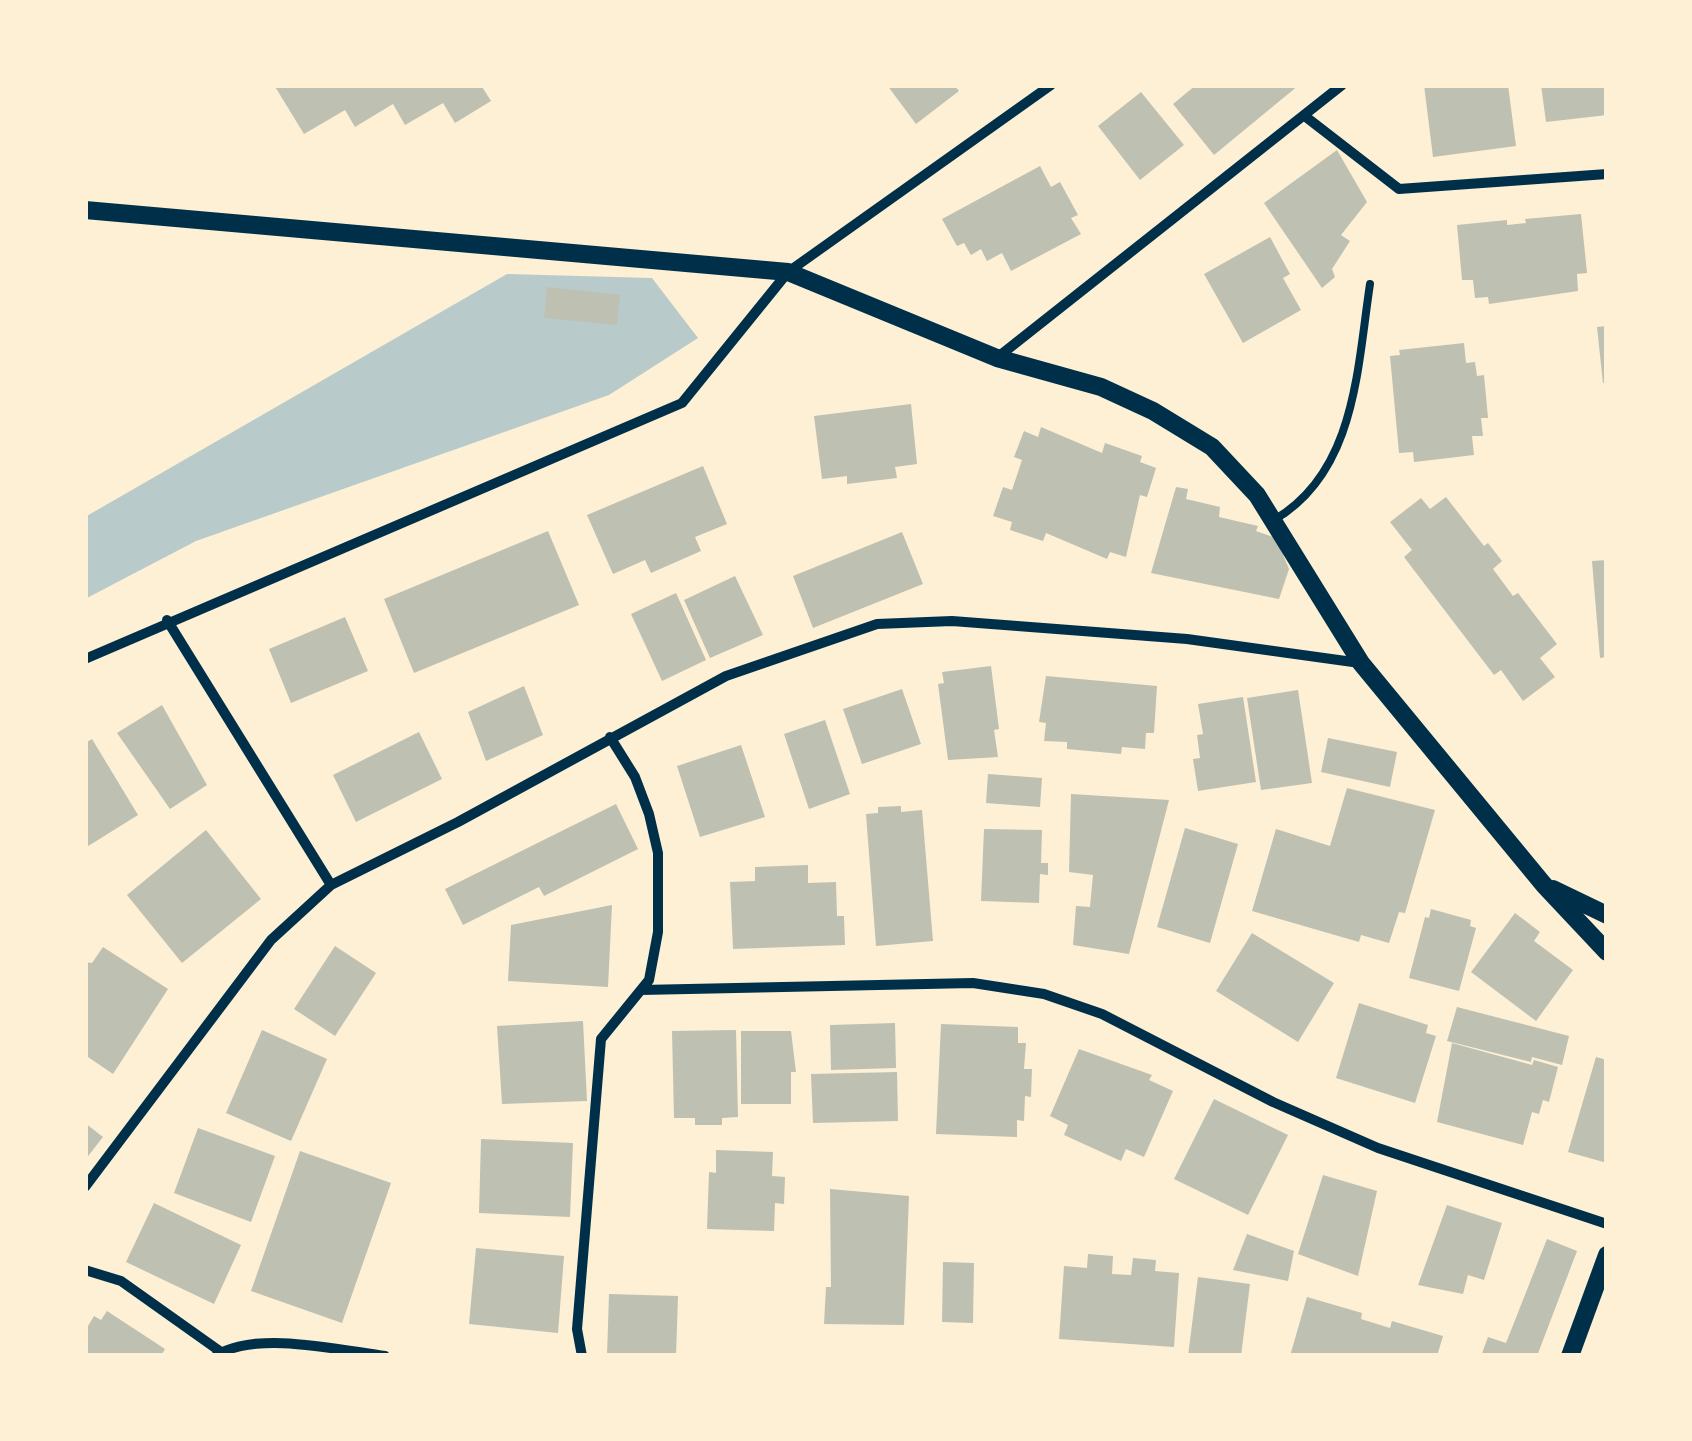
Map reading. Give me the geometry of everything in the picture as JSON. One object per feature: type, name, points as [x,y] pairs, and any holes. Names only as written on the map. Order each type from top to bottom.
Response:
[{"type":"street","points":[[85,659],[168,620],[682,403],[788,272],[1051,85]]},
{"type":"street","points":[[997,358],[1342,85]]},
{"type":"street","points":[[1306,116],[1399,189],[1607,174]]},
{"type":"street","points":[[85,210],[788,272],[997,358],[1101,386],[1154,411],[1212,447],[1257,495],[1361,663],[1544,885],[1607,952]]},
{"type":"street","points":[[168,620],[331,885]]},
{"type":"street","points":[[85,1187],[271,940],[331,885],[458,822],[726,676],[877,624],[1016,623],[1187,639],[1361,663]]},
{"type":"street","points":[[582,1356],[578,1329],[601,1039],[641,990],[654,967],[658,853],[635,777],[610,737]]},
{"type":"street","points":[[1544,885],[1607,916]]},
{"type":"street","points":[[641,990],[973,983],[1044,994],[1102,1014],[1273,1102],[1378,1148],[1607,1224]]},
{"type":"street","points":[[1570,1356],[1607,1255]]},
{"type":"street","points":[[85,1270],[121,1281],[218,1354],[259,1344],[385,1356]]},
{"type":"lane","points":[[1274,520],[1317,484],[1348,420],[1370,284]]},
{"type":"shaded area","points":[[507,274],[652,278],[698,338],[609,395],[196,541],[85,599],[85,517]]},
{"type":"building","points":[[274,85],[481,85],[491,101],[455,123],[443,103],[405,125],[393,104],[355,127],[345,110],[304,134]]},
{"type":"building","points":[[887,85],[954,85],[959,91],[916,124]]},
{"type":"building","points":[[1196,85],[1299,85],[1214,155],[1173,104]]},
{"type":"building","points":[[1424,85],[1508,85],[1516,146],[1433,157]]},
{"type":"building","points":[[1541,85],[1605,85],[1607,115],[1546,122]]},
{"type":"building","points":[[1141,92],[1184,145],[1140,180],[1098,126]]},
{"type":"building","points":[[1337,150],[1367,202],[1341,235],[1350,241],[1332,269],[1335,277],[1322,288],[1264,203]]},
{"type":"building","points":[[1040,166],[1051,187],[1060,182],[1078,215],[1071,218],[1081,234],[1011,271],[1002,253],[987,261],[981,249],[971,255],[964,243],[957,246],[942,219]]},
{"type":"building","points":[[1581,214],[1587,273],[1577,274],[1578,291],[1489,304],[1488,297],[1475,298],[1473,280],[1462,280],[1457,225],[1507,220],[1507,225],[1526,223],[1525,219]]},
{"type":"building","points":[[1270,237],[1290,274],[1283,278],[1301,310],[1243,343],[1204,274]]},
{"type":"building","points":[[547,287],[620,295],[617,325],[544,318]]},
{"type":"building","points":[[1607,326],[1607,383],[1603,383],[1597,327]]},
{"type":"building","points":[[1464,343],[1466,363],[1475,362],[1477,376],[1484,375],[1488,418],[1481,418],[1483,436],[1472,436],[1474,455],[1414,462],[1413,452],[1399,453],[1390,356],[1400,355],[1399,350]]},
{"type":"building","points":[[911,404],[917,464],[895,467],[897,478],[847,484],[847,476],[822,479],[814,416]]},
{"type":"building","points":[[1041,427],[1102,453],[1105,443],[1142,456],[1140,462],[1156,468],[1147,497],[1140,495],[1126,557],[1110,552],[1107,559],[1046,533],[1043,541],[1010,530],[1012,522],[993,516],[1003,487],[1012,490],[1022,460],[1014,457],[1024,431],[1038,437]]},
{"type":"building","points":[[703,466],[727,524],[695,537],[701,551],[651,573],[645,560],[613,574],[587,515]]},
{"type":"building","points":[[1176,487],[1188,489],[1186,499],[1220,507],[1219,517],[1258,526],[1256,531],[1276,538],[1289,569],[1279,599],[1151,573]]},
{"type":"building","points":[[1446,497],[1484,546],[1488,543],[1502,561],[1493,569],[1513,596],[1518,593],[1557,644],[1540,658],[1555,677],[1523,701],[1501,670],[1494,675],[1404,557],[1412,550],[1390,522],[1421,498],[1430,509]]},
{"type":"building","points":[[548,531],[579,605],[414,673],[384,599]]},
{"type":"building","points":[[902,532],[923,584],[813,628],[793,576]]},
{"type":"building","points":[[1607,560],[1607,657],[1600,658],[1592,561]]},
{"type":"building","points":[[735,576],[763,635],[710,658],[684,600]]},
{"type":"building","points":[[676,593],[706,660],[662,681],[631,614]]},
{"type":"building","points":[[345,617],[368,671],[291,703],[269,649]]},
{"type":"building","points":[[991,666],[999,729],[994,730],[998,757],[948,760],[938,684],[944,683],[942,672]]},
{"type":"building","points":[[1046,676],[1157,686],[1154,733],[1146,733],[1145,749],[1122,747],[1121,754],[1067,749],[1067,742],[1044,741],[1046,723],[1039,722]]},
{"type":"building","points":[[524,686],[543,735],[486,761],[468,712]]},
{"type":"building","points":[[902,689],[921,744],[862,764],[843,709]]},
{"type":"building","points":[[1298,690],[1312,783],[1261,790],[1247,698]]},
{"type":"building","points":[[1243,697],[1256,782],[1198,791],[1193,759],[1200,758],[1197,735],[1203,734],[1198,704]]},
{"type":"building","points":[[162,705],[207,785],[170,809],[117,733]]},
{"type":"building","points":[[825,720],[850,794],[809,809],[784,734]]},
{"type":"building","points":[[419,732],[442,779],[356,822],[333,775]]},
{"type":"building","points":[[1328,738],[1397,752],[1390,787],[1321,772]]},
{"type":"building","points":[[92,739],[138,815],[85,848],[85,743]]},
{"type":"building","points":[[741,745],[765,817],[700,837],[677,766]]},
{"type":"building","points":[[988,774],[1042,778],[1040,807],[986,803]]},
{"type":"building","points":[[1347,788],[1435,810],[1405,913],[1399,912],[1389,943],[1361,935],[1359,942],[1252,911],[1276,829],[1330,846]]},
{"type":"building","points":[[1071,794],[1169,800],[1129,954],[1073,945],[1076,906],[1090,907],[1093,875],[1069,872]]},
{"type":"building","points":[[616,804],[638,849],[544,896],[539,887],[463,925],[445,889]]},
{"type":"building","points":[[901,806],[901,812],[922,810],[933,941],[876,946],[866,814],[878,813],[878,807]]},
{"type":"building","points":[[1185,828],[1238,844],[1210,943],[1157,927]]},
{"type":"building","points":[[984,829],[1042,830],[1041,863],[1048,863],[1048,875],[1040,874],[1039,903],[981,901]]},
{"type":"building","points":[[206,830],[261,899],[182,963],[127,895]]},
{"type":"building","points":[[808,865],[808,883],[836,882],[837,916],[844,916],[845,945],[733,949],[730,882],[755,881],[755,867]]},
{"type":"building","points":[[612,905],[608,987],[508,981],[511,925]]},
{"type":"building","points":[[1431,909],[1471,920],[1470,926],[1476,928],[1459,991],[1409,978],[1425,917],[1429,918]]},
{"type":"building","points":[[1515,913],[1540,932],[1534,941],[1573,970],[1536,1021],[1471,972]]},
{"type":"building","points":[[1252,933],[1334,983],[1298,1042],[1216,991]]},
{"type":"building","points":[[335,946],[376,973],[335,1036],[294,1009]]},
{"type":"building","points":[[103,947],[168,989],[113,1074],[85,1055],[85,962],[92,963]]},
{"type":"building","points":[[1359,1003],[1428,1025],[1426,1033],[1436,1036],[1415,1103],[1336,1078]]},
{"type":"building","points":[[1457,1007],[1569,1036],[1562,1065],[1532,1057],[1531,1062],[1447,1041]]},
{"type":"building","points":[[583,1021],[587,1101],[502,1104],[497,1026]]},
{"type":"building","points":[[895,1023],[896,1068],[831,1070],[830,1025]]},
{"type":"building","points":[[941,1024],[1018,1027],[1018,1043],[1026,1043],[1024,1069],[1032,1069],[1031,1097],[1025,1096],[1024,1121],[1017,1120],[1017,1137],[936,1134]]},
{"type":"building","points":[[262,1030],[327,1059],[291,1141],[226,1113]]},
{"type":"building","points":[[736,1030],[738,1117],[722,1118],[722,1125],[695,1125],[695,1118],[674,1118],[672,1031]]},
{"type":"building","points":[[741,1031],[791,1031],[796,1072],[791,1072],[791,1104],[741,1104]]},
{"type":"building","points":[[1452,1043],[1532,1065],[1534,1060],[1558,1067],[1549,1102],[1543,1100],[1539,1114],[1532,1112],[1523,1145],[1437,1122]]},
{"type":"building","points":[[1079,1049],[1152,1075],[1149,1080],[1173,1091],[1144,1157],[1126,1149],[1121,1161],[1064,1135],[1068,1125],[1050,1116]]},
{"type":"building","points":[[1596,1057],[1607,1060],[1607,1163],[1568,1152]]},
{"type":"building","points":[[897,1072],[898,1121],[813,1123],[811,1074]]},
{"type":"building","points":[[1214,1099],[1288,1135],[1248,1215],[1174,1179]]},
{"type":"building","points":[[85,1123],[103,1137],[85,1160]]},
{"type":"building","points":[[198,1128],[275,1156],[251,1222],[174,1193]]},
{"type":"building","points":[[481,1139],[573,1143],[570,1217],[479,1213]]},
{"type":"building","points":[[716,1150],[773,1152],[772,1176],[785,1177],[784,1204],[775,1203],[774,1231],[707,1229],[709,1172],[716,1173]]},
{"type":"building","points":[[300,1151],[391,1183],[342,1323],[251,1291]]},
{"type":"building","points":[[1323,1175],[1377,1191],[1358,1276],[1298,1254]]},
{"type":"building","points":[[830,1189],[909,1196],[904,1325],[824,1324],[826,1287],[831,1287]]},
{"type":"building","points":[[154,1203],[241,1245],[214,1304],[126,1262]]},
{"type":"building","points":[[1447,1205],[1502,1223],[1484,1280],[1468,1275],[1463,1294],[1418,1285]]},
{"type":"building","points":[[1247,1234],[1294,1251],[1288,1281],[1233,1270]]},
{"type":"building","points":[[1547,1239],[1577,1251],[1537,1356],[1481,1356],[1488,1337],[1506,1343]]},
{"type":"building","points":[[476,1248],[564,1256],[558,1333],[469,1324]]},
{"type":"building","points":[[1088,1254],[1113,1256],[1112,1274],[1131,1275],[1133,1258],[1156,1260],[1155,1271],[1179,1273],[1174,1347],[1059,1339],[1064,1266],[1087,1268]]},
{"type":"building","points":[[943,1262],[974,1263],[973,1323],[942,1322]]},
{"type":"building","points":[[1198,1277],[1250,1284],[1241,1356],[1188,1356]]},
{"type":"building","points":[[609,1294],[678,1296],[676,1356],[607,1356]]},
{"type":"building","points":[[1307,1297],[1362,1313],[1361,1319],[1390,1328],[1392,1321],[1443,1336],[1437,1356],[1290,1356]]},
{"type":"building","points":[[107,1311],[165,1349],[161,1356],[85,1356],[85,1331],[94,1316],[101,1320]]}]
